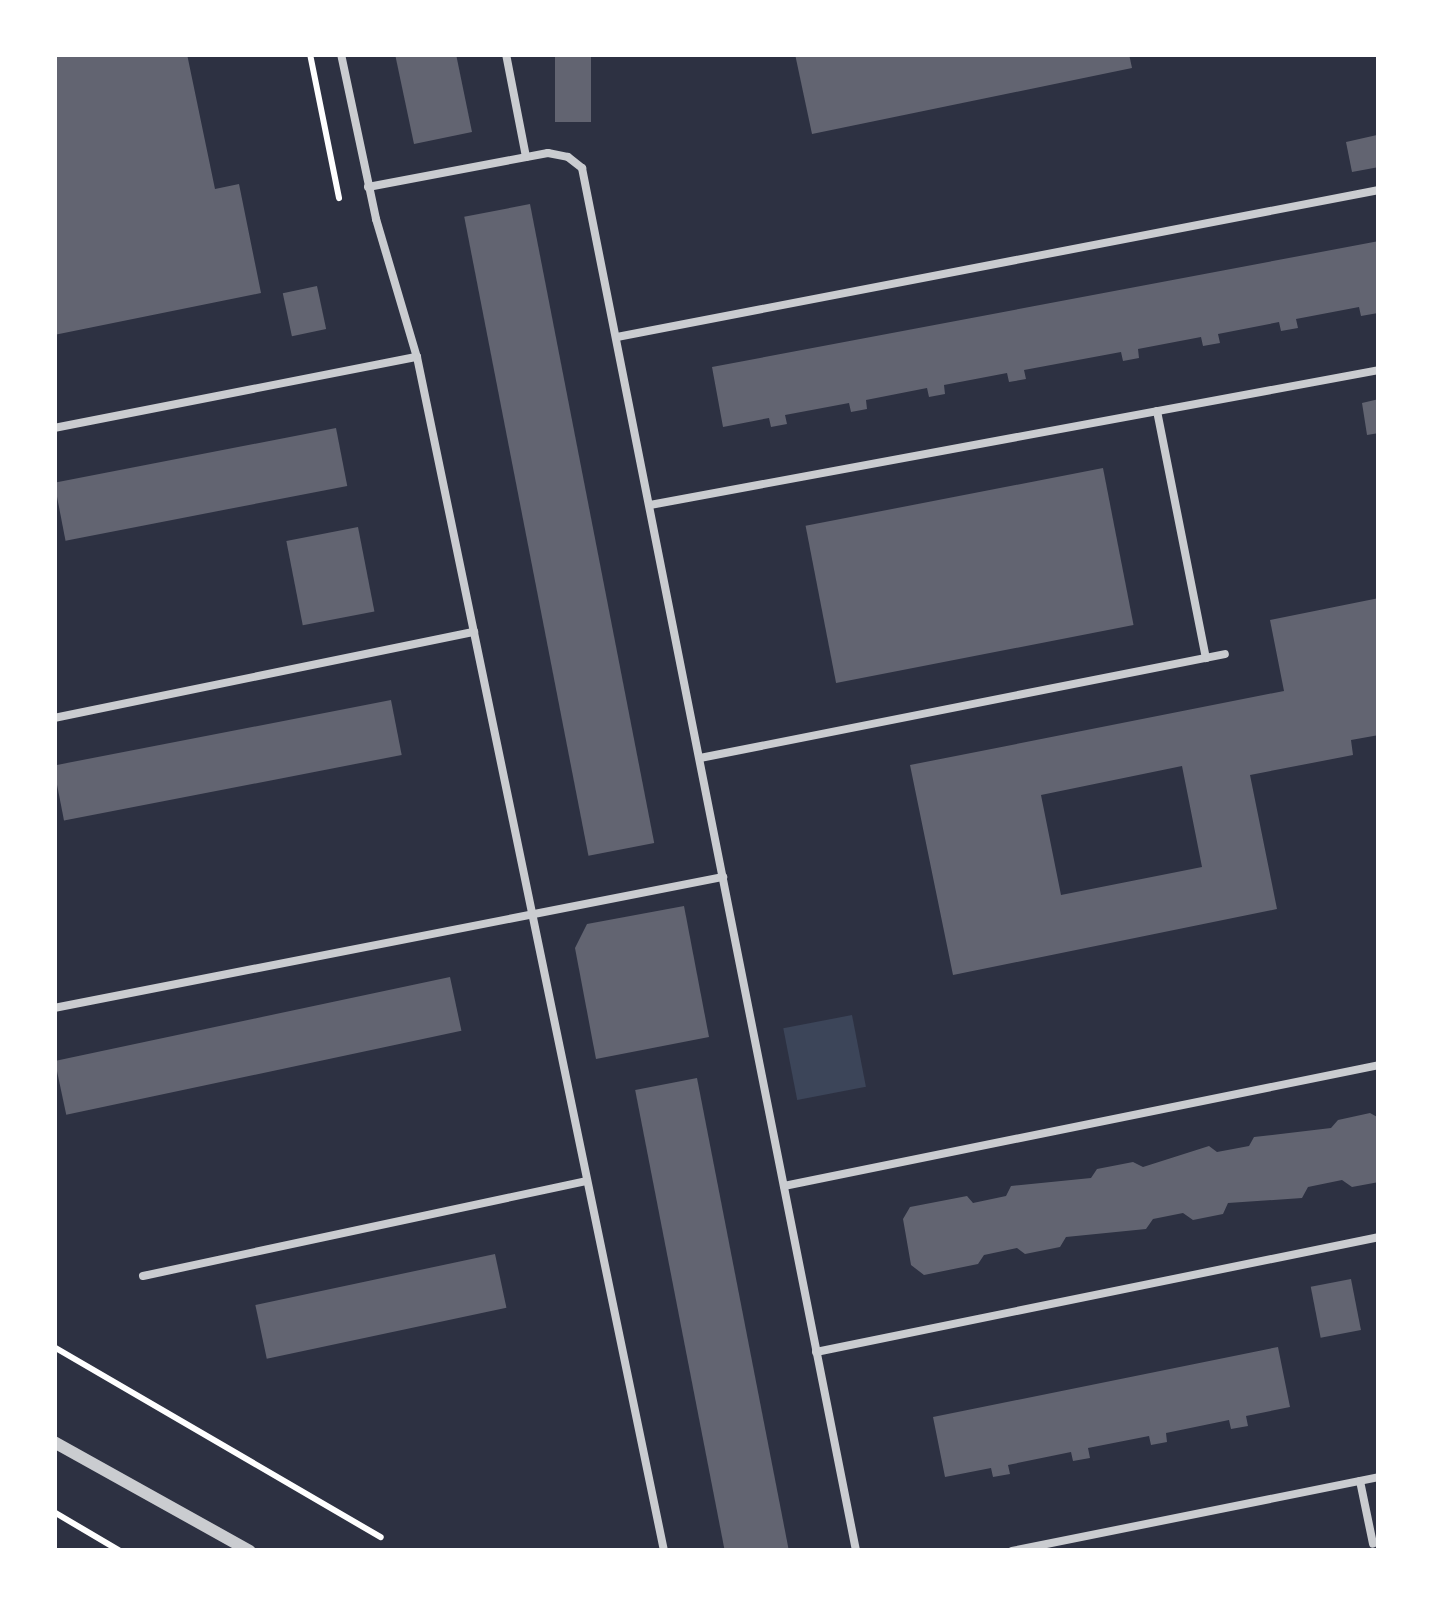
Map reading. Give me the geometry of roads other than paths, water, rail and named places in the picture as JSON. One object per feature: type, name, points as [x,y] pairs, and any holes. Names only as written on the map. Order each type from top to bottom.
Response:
[{"type":"street","points":[[54,1442],[250,1551]]},
{"type":"lane","points":[[341,54],[368,187],[417,357],[664,1551]]},
{"type":"lane","points":[[506,54],[526,157]]},
{"type":"lane","points":[[368,187],[526,157],[568,157],[582,168],[856,1551]]},
{"type":"lane","points":[[617,337],[1379,190]]},
{"type":"lane","points":[[54,428],[417,357]]},
{"type":"lane","points":[[650,505],[1379,370]]},
{"type":"lane","points":[[1157,411],[1206,658]]},
{"type":"lane","points":[[54,718],[474,632]]},
{"type":"lane","points":[[700,758],[1225,654]]},
{"type":"lane","points":[[54,1008],[723,877]]},
{"type":"lane","points":[[784,1186],[1379,1065]]},
{"type":"lane","points":[[143,1276],[586,1180]]},
{"type":"lane","points":[[816,1352],[1379,1237]]},
{"type":"lane","points":[[1012,1551],[1379,1477]]},
{"type":"lane","points":[[1360,1480],[1373,1544]]}]
